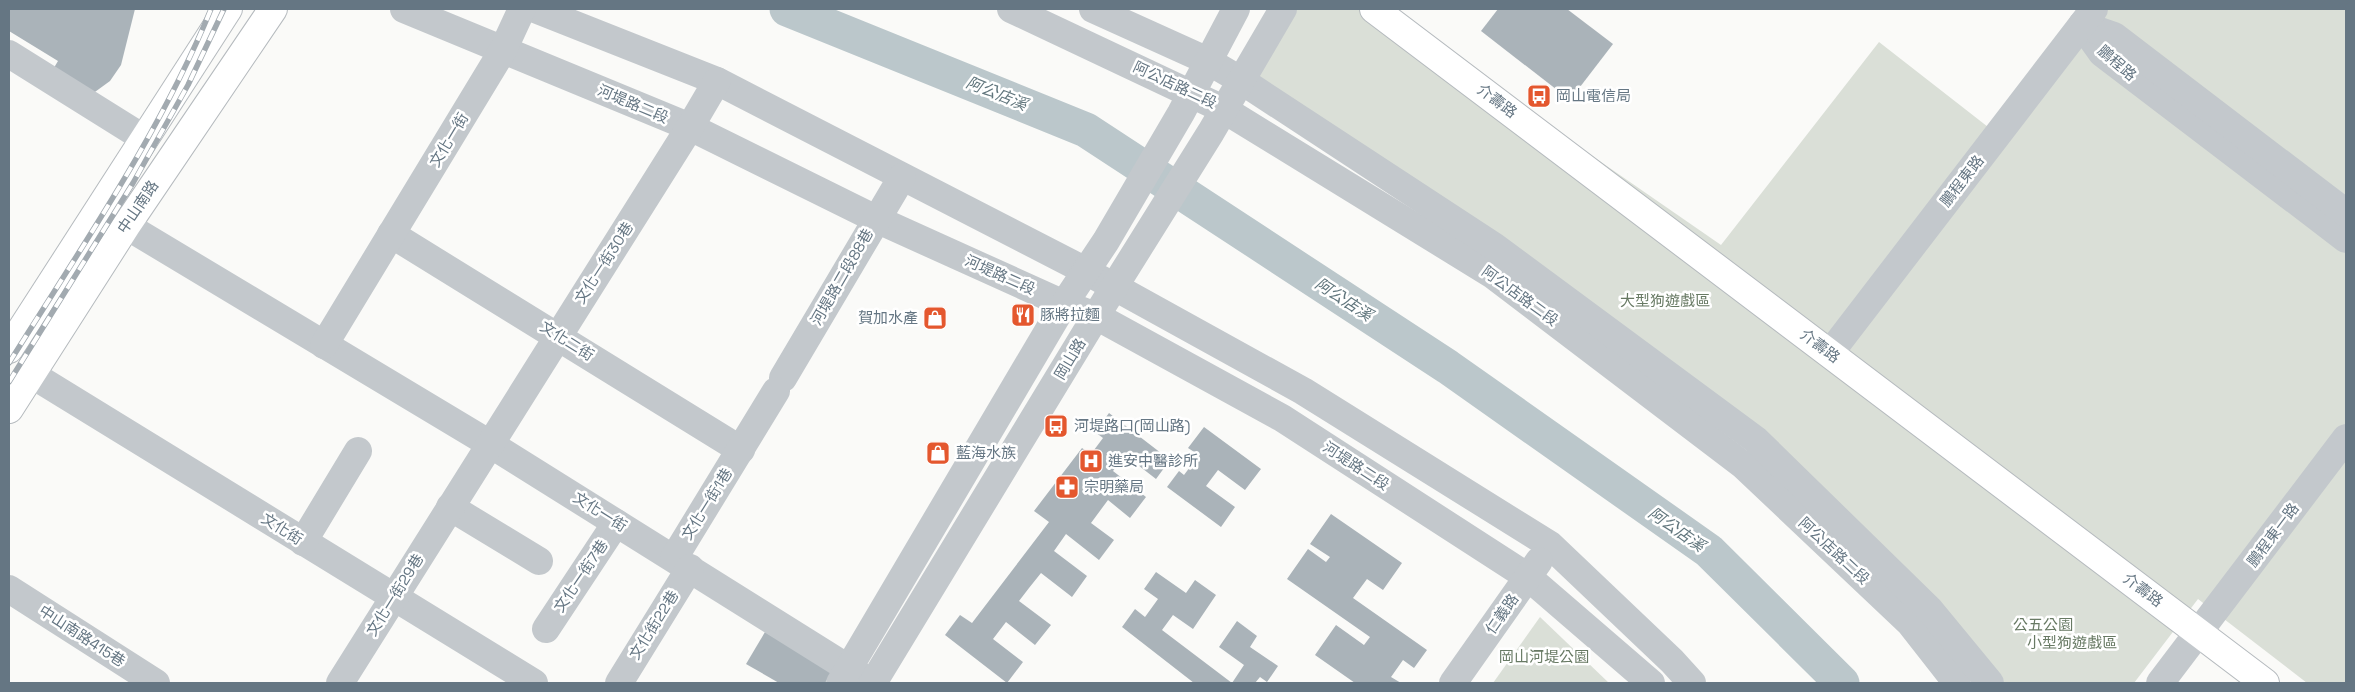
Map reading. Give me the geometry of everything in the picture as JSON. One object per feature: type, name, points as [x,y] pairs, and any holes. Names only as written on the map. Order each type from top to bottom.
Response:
[{"type":"main road","name":"中山南路","points":[[9,349],[228,9]]},
{"type":"main road","name":"中山南路","points":[[9,409],[126,226],[273,9]]},
{"type":"main road","name":"介壽路","points":[[1374,9],[2265,683]]},
{"type":"street","name":"河堤路二段","points":[[404,9],[690,127],[876,218],[1064,304],[1096,316],[1282,418],[1528,576],[1651,683]]},
{"type":"street","name":"文化一街","points":[[324,345],[504,50],[522,9]]},
{"type":"street","points":[[535,9],[717,81],[1084,270],[1303,391],[1550,546],[1672,661],[1692,683]]},
{"type":"street","name":"阿公店路二段","points":[[1011,9],[1217,120],[1493,275],[1743,465],[1910,623],[1957,683]]},
{"type":"street","name":"阿公店路二段","points":[[1092,9],[1208,61],[1242,81],[1495,247],[1756,440],[1930,609],[1990,683]]},
{"type":"street","points":[[844,676],[1084,270],[1106,241],[1186,103],[1236,9]]},
{"type":"street","name":"岡山路","points":[[873,683],[1096,316],[1242,81],[1283,9]]},
{"type":"street","name":"鵬程東路","points":[[1830,353],[2088,17]]},
{"type":"street","name":"鵬程路","points":[[2088,17],[2346,214]]},
{"type":"street","name":"鵬程路","points":[[2088,17],[2102,53],[2346,239]]},
{"type":"street","points":[[9,54],[145,139]]},
{"type":"street","name":"文化一街30巷","points":[[490,444],[717,81]]},
{"type":"street","name":"河堤路二段88巷","points":[[741,450],[876,218],[902,177]]},
{"type":"street","name":"文化一街","points":[[100,210],[490,444],[682,563],[844,676],[873,683]]},
{"type":"street","name":"文化二街","points":[[391,234],[741,450]]},
{"type":"street","name":"文化街","points":[[31,374],[534,683]]},
{"type":"street","name":"鵬程東一路","points":[[2160,683],[2346,438]]},
{"type":"street","name":"文化一街29巷","points":[[340,683],[490,444]]},
{"type":"street","name":"文化一街1巷","points":[[682,563],[741,450]]},
{"type":"street","points":[[303,542],[358,451]]},
{"type":"street","points":[[450,508],[539,561]]},
{"type":"street","name":"文化一街7巷","points":[[546,629],[616,523]]},
{"type":"street","name":"仁義路","points":[[1453,683],[1550,546]]},
{"type":"street","name":"文化街22巷","points":[[619,683],[682,563]]},
{"type":"street","name":"中山南路415巷","points":[[9,589],[156,683]]},
{"type":"green space","points":[[1283,9],[1380,9],[1721,245],[1879,42],[2006,141],[2106,9],[2346,9],[2346,683],[2307,683],[2198,599],[2134,683],[2002,683],[1756,440],[1242,81]]},
{"type":"green space","name":"岡山河堤公園","points":[[1540,617],[1609,683],[1493,683]]},
{"type":"building","points":[[9,9],[135,9],[121,65],[110,81],[88,97],[52,71],[58,61],[9,31]]},
{"type":"building","points":[[1498,9],[1567,9],[1613,44],[1570,100],[1481,31]]},
{"type":"building","points":[[1109,413],[1170,460],[1156,479],[1125,455],[1113,471],[1146,497],[1130,518],[1108,500],[1091,523],[1114,540],[1099,560],[1066,534],[1054,551],[1087,576],[1072,597],[1041,573],[1019,601],[1051,625],[1035,645],[1006,622],[993,639],[1023,662],[1007,683],[945,635],[960,615],[972,623],[1049,522],[1034,511],[1082,448],[1091,454],[1103,438],[1095,432]]},
{"type":"building","points":[[1204,427],[1261,469],[1245,490],[1218,470],[1206,486],[1235,507],[1221,527],[1167,487],[1179,471],[1184,475],[1199,455],[1188,448]]},
{"type":"building","points":[[1331,514],[1402,563],[1383,590],[1367,579],[1353,598],[1427,650],[1414,668],[1403,660],[1391,677],[1401,683],[1355,683],[1315,655],[1336,625],[1364,645],[1370,637],[1287,579],[1308,549],[1326,562],[1330,557],[1310,544]]},
{"type":"building","points":[[1156,572],[1186,593],[1195,580],[1216,595],[1193,629],[1173,615],[1162,630],[1232,683],[1194,683],[1122,627],[1135,609],[1145,617],[1158,599],[1144,589]]},
{"type":"building","points":[[1237,621],[1257,636],[1250,647],[1278,666],[1267,682],[1260,677],[1255,683],[1232,683],[1244,665],[1219,647]]},
{"type":"building","points":[[765,632],[832,672],[825,683],[779,683],[746,664]]},
{"type":"waterway","name":"阿公店溪","points":[[787,9],[1086,130],[1448,367],[1709,551],[1842,683]]},
{"type":"railway","points":[[9,363],[118,190],[168,101],[211,9]]},
{"type":"railway","points":[[9,382],[133,183],[188,85],[224,9]]},
{"type":"place","name":"岡山電信局","points":[[1539,96]]},
{"type":"place","name":"豚將拉麵","points":[[1023,315]]},
{"type":"place","name":"賀加水產","points":[[935,318]]},
{"type":"place","name":"河堤路口(岡山路)","points":[[1056,426]]},
{"type":"place","name":"藍海水族","points":[[938,453]]},
{"type":"place","name":"進安中醫診所","points":[[1091,461]]},
{"type":"place","name":"宗明藥局","points":[[1067,487]]},
{"type":"park label","name":"大型狗遊戲區","points":[[1665,301]]},
{"type":"park label","name":"公五公園","points":[[2043,625]]},
{"type":"park label","name":"小型狗遊戲區","points":[[2072,643]]}]
